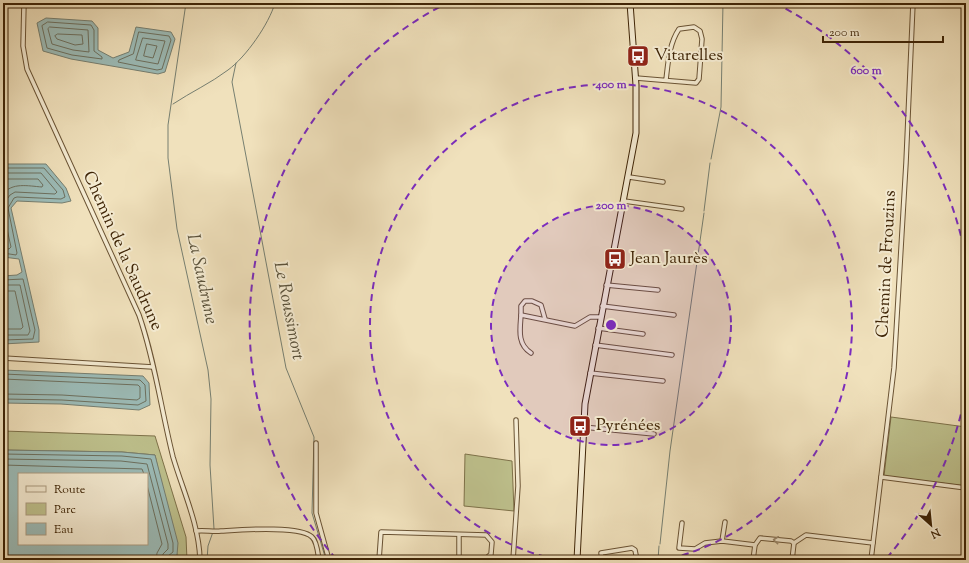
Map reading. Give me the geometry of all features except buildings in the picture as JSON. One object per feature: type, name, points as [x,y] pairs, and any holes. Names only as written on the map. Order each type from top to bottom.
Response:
[{"type":"main road","points":[[577,560],[583,427],[589,372],[624,201],[636,133],[636,78],[630,3]]},
{"type":"street","name":"Chemin de la Saudrune","points":[[24,3],[23,46],[27,69],[139,315],[149,343],[174,458],[196,531],[200,560]]},
{"type":"street","name":"Chemin de Frouzins","points":[[871,560],[894,368],[906,163],[913,3]]},
{"type":"street","points":[[636,78],[696,83],[699,79],[702,39],[700,31],[694,27],[679,29],[675,36],[666,80]]},
{"type":"street","points":[[628,177],[663,182]]},
{"type":"street","points":[[624,201],[682,209]]},
{"type":"street","points":[[606,284],[658,290]]},
{"type":"street","points":[[531,353],[524,349],[520,336],[521,306],[525,301],[532,301],[541,305],[545,319]]},
{"type":"street","points":[[602,306],[674,315]]},
{"type":"street","points":[[521,314],[575,326],[590,317],[600,316]]},
{"type":"street","points":[[598,328],[643,334]]},
{"type":"street","points":[[595,346],[672,355]]},
{"type":"street","points":[[3,358],[153,367]]},
{"type":"street","points":[[589,372],[663,381]]},
{"type":"street","points":[[513,560],[518,486],[516,420]]},
{"type":"street","points":[[583,427],[654,434]]},
{"type":"street","points":[[316,443],[316,513],[329,560]]},
{"type":"street","points":[[881,477],[966,488]]},
{"type":"street","points":[[722,541],[724,522]]},
{"type":"street","points":[[682,523],[679,548],[695,549],[706,543],[722,541],[754,545]]},
{"type":"street","points":[[196,531],[211,529],[218,531],[298,530],[307,533],[314,538],[320,560]]},
{"type":"street","points":[[379,560],[381,532],[486,535],[492,542],[491,554],[484,560],[474,560]]},
{"type":"street","points":[[459,535],[459,559],[471,560]]},
{"type":"street","points":[[792,560],[794,543],[806,535],[873,543]]},
{"type":"street","points":[[753,560],[754,545],[760,538],[791,541],[794,543]]},
{"type":"street","points":[[602,560],[601,553],[632,548],[635,550],[637,560]]},
{"type":"street","points":[[354,559],[363,560]]},
{"type":"green space","points":[[891,417],[966,427],[966,486],[884,476]]},
{"type":"green space","points":[[3,431],[155,436],[186,537],[187,560],[167,560],[177,555],[155,455],[122,452],[3,450]]},
{"type":"green space","points":[[465,454],[512,461],[514,511],[464,506]]},
{"type":"water","points":[[46,18],[92,21],[98,28],[98,50],[113,58],[129,52],[136,27],[171,32],[175,39],[165,72],[158,74],[71,59],[43,51],[37,23]]},
{"type":"water","points":[[3,164],[46,164],[66,188],[71,201],[62,203],[17,201],[11,208],[39,330],[39,342],[3,344],[3,276],[17,275],[22,272],[19,259],[3,257]]},
{"type":"water","points":[[3,370],[143,376],[149,383],[150,405],[139,410],[61,404],[3,403]]},
{"type":"water","points":[[3,450],[122,452],[155,455],[178,543],[177,555],[167,560],[3,560]]},
{"type":"waterway","name":"La Saudrune","points":[[186,3],[168,125],[168,158],[177,229],[208,370],[211,399],[210,465],[214,529],[208,546],[207,560]]},
{"type":"waterway","name":"Le Roussimort","points":[[173,104],[215,79],[235,64],[256,40],[268,20],[275,3]]},
{"type":"waterway","points":[[711,159],[721,107],[723,3]]},
{"type":"waterway","name":"Le Roussimort","points":[[236,63],[232,82],[286,368],[314,437],[312,513],[326,560]]},
{"type":"waterway","points":[[704,211],[710,163]]},
{"type":"waterway","points":[[660,544],[670,451],[704,213]]},
{"type":"waterway","points":[[658,560],[659,546]]},
{"type":"place","name":"Vitarelles","points":[[638,56]]},
{"type":"place","name":"Jean Jaurès","points":[[615,259]]},
{"type":"place","name":"Pyrénées","points":[[580,426]]}]
